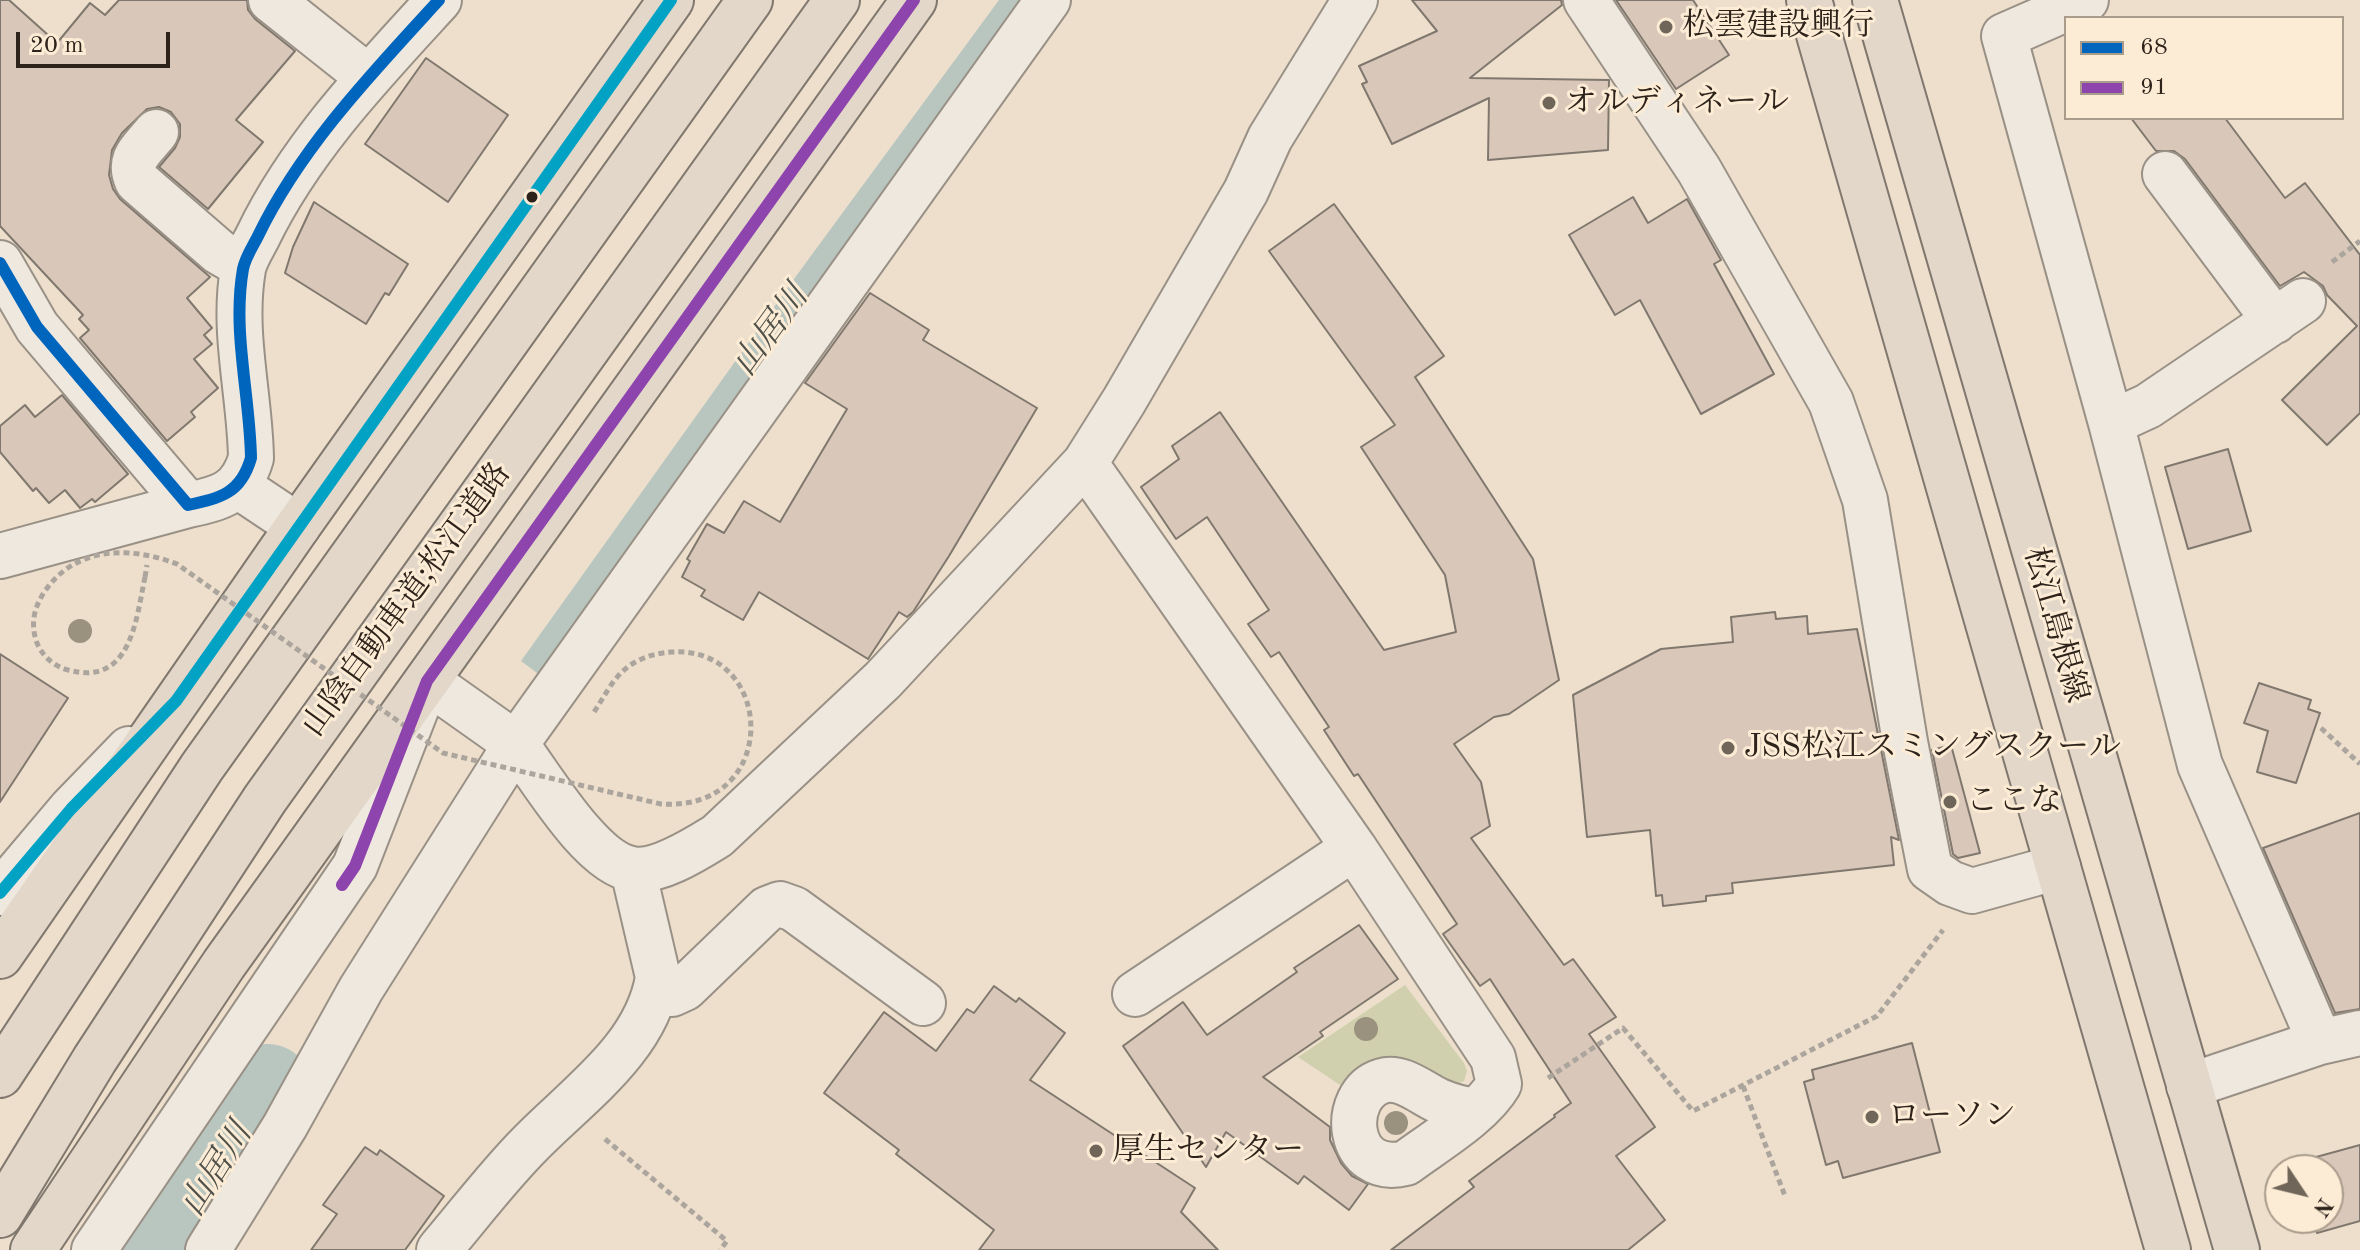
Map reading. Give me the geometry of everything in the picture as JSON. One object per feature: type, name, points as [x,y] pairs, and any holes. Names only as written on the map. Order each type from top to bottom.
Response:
[{"type":"main road","points":[[0,956],[298,526],[671,0]]},
{"type":"main road","points":[[0,1075],[202,767],[750,0]]},
{"type":"main road","name":"山陰自動車道;松江道路","points":[[0,1215],[95,1059],[265,799],[837,0]]},
{"type":"main road","points":[[33,1250],[224,964],[914,0]]},
{"type":"main road","name":"松江島根線","points":[[1809,0],[2168,1250]]},
{"type":"main road","name":"松江島根線","points":[[1875,0],[2237,1250]]},
{"type":"street","points":[[271,0],[368,77]]},
{"type":"street","points":[[0,556],[225,495],[238,486],[247,473],[251,458],[239,317],[243,266],[268,214],[306,157],[368,77],[439,0]]},
{"type":"street","points":[[208,1250],[285,1126],[361,989],[516,744],[1048,0]]},
{"type":"street","points":[[94,1250],[355,866],[427,681],[516,744],[595,849],[613,862],[633,870],[657,866],[685,855],[717,836],[883,680],[1085,463],[1246,191],[1270,138],[1355,0]]},
{"type":"street","points":[[1586,0],[1699,170],[1831,402],[1865,500],[1892,668],[1930,869],[1950,883],[1972,891],[2058,867]]},
{"type":"street","points":[[2086,0],[2004,36],[2111,423],[2200,765],[2340,1037],[2189,1086]]},
{"type":"street","points":[[156,132],[133,161],[132,170],[137,181],[219,252],[243,266]]},
{"type":"street","points":[[2111,423],[2148,406],[2289,311],[2165,174]]},
{"type":"street","points":[[0,263],[37,327],[188,505]]},
{"type":"street","points":[[1085,463],[1354,848],[1493,1058],[1487,1097]]},
{"type":"street","points":[[238,486],[298,526]]},
{"type":"street","points":[[0,893],[71,809],[176,701]]},
{"type":"street","points":[[1135,994],[1354,848]]},
{"type":"street","points":[[439,1250],[529,1144],[597,1080],[645,1021],[656,992],[657,965],[633,870]]},
{"type":"street","points":[[656,992],[672,994],[685,988],[767,909],[780,904],[794,909],[923,1003]]},
{"type":"path","points":[[145,577],[131,639],[116,662],[99,670],[72,672],[60,668],[43,654],[35,633],[35,608],[54,579],[82,558],[134,552],[155,555],[177,564],[443,753],[676,805],[701,800],[723,788],[749,751],[752,734],[744,693],[719,665],[687,651],[665,652],[632,663],[620,673],[594,712]]},
{"type":"path","points":[[2321,728],[2360,764]]},
{"type":"path","points":[[1487,1097],[1540,1082],[1623,1028],[1693,1111],[1877,1016],[1972,891]]},
{"type":"path","points":[[597,1080],[606,1093],[601,1136],[727,1241],[720,1250]]},
{"type":"path","points":[[1743,1086],[1785,1196]]},
{"type":"green space","points":[[1405,985],[1464,1063],[1467,1071],[1464,1081],[1457,1084],[1346,1089],[1298,1057]]},
{"type":"water","points":[[999,0],[1037,0],[545,679],[521,661],[802,268]]},
{"type":"building","points":[[0,0],[9,0],[57,43],[90,3],[105,15],[119,0],[247,0],[248,10],[255,19],[295,51],[236,120],[263,142],[208,209],[159,167],[180,137],[180,124],[171,112],[159,107],[147,109],[122,133],[112,150],[109,175],[120,199],[210,277],[187,298],[212,328],[204,335],[212,344],[194,359],[218,388],[191,412],[195,417],[167,441],[80,338],[89,330],[79,319],[83,315],[0,226]]},
{"type":"building","points":[[1412,0],[1561,0],[1562,5],[1470,78],[1609,80],[1608,150],[1488,160],[1489,98],[1392,144],[1362,84],[1367,82],[1359,66],[1437,31]]},
{"type":"building","name":"松雲建設興行","points":[[1616,0],[1693,0],[1729,55],[1676,89]]},
{"type":"building","points":[[426,58],[508,115],[448,202],[365,144]]},
{"type":"building","points":[[2133,120],[2226,120],[2285,198],[2305,183],[2360,255],[2360,413],[2327,445],[2282,400],[2357,326],[2327,295],[2323,286],[2304,272],[2280,286],[2185,159],[2174,151],[2156,151]]},
{"type":"building","points":[[1633,197],[1648,223],[1687,199],[1721,260],[1714,264],[1774,374],[1701,414],[1640,300],[1615,315],[1569,235]]},
{"type":"building","points":[[314,202],[408,264],[366,324],[285,273],[293,247]]},
{"type":"building","points":[[1334,204],[1444,356],[1415,377],[1533,559],[1559,680],[1509,714],[1494,717],[1454,744],[1481,782],[1490,826],[1471,838],[1564,965],[1573,959],[1616,1017],[1589,1034],[1655,1127],[1616,1156],[1665,1220],[1628,1250],[1391,1250],[1474,1187],[1469,1181],[1571,1103],[1490,979],[1480,986],[1443,934],[1457,924],[1358,774],[1354,776],[1324,730],[1329,727],[1279,652],[1271,657],[1248,624],[1269,610],[1207,517],[1176,539],[1141,487],[1179,459],[1172,446],[1220,412],[1384,650],[1456,632],[1445,575],[1361,447],[1395,425],[1269,251]]},
{"type":"building","points":[[870,293],[929,330],[923,340],[1037,408],[913,612],[907,617],[899,612],[868,659],[759,592],[743,620],[701,596],[705,590],[682,577],[690,561],[687,559],[707,524],[724,533],[744,501],[780,522],[847,409],[805,383]]},
{"type":"building","points":[[62,395],[128,474],[95,502],[92,499],[80,508],[65,490],[49,503],[36,488],[33,491],[0,452],[0,426],[25,405],[35,417]]},
{"type":"building","points":[[2228,449],[2251,531],[2188,549],[2165,467]]},
{"type":"building","name":"JSS松江スミングスクール","points":[[1775,612],[1776,619],[1807,616],[1808,634],[1857,629],[1899,840],[1891,837],[1894,865],[1732,883],[1733,893],[1706,896],[1706,901],[1663,906],[1662,895],[1656,896],[1650,830],[1587,837],[1573,695],[1661,649],[1733,642],[1731,617]]},
{"type":"building","points":[[0,654],[68,698],[0,802]]},
{"type":"building","points":[[2259,683],[2311,700],[2308,709],[2320,713],[2296,783],[2257,772],[2268,731],[2244,723]]},
{"type":"building","name":"ここな","points":[[1951,745],[1980,853],[1958,858],[1953,854],[1932,750]]},
{"type":"building","points":[[2360,813],[2360,1009],[2335,1013],[2263,848]]},
{"type":"building","points":[[1359,925],[1398,979],[1320,1032],[1323,1036],[1263,1077],[1330,1127],[1330,1140],[1341,1163],[1352,1176],[1368,1184],[1349,1210],[1304,1176],[1298,1184],[1226,1132],[1206,1167],[1123,1046],[1183,1002],[1207,1035],[1297,972],[1294,968]]},
{"type":"building","points":[[994,986],[1016,1002],[1019,998],[1065,1033],[1030,1080],[1195,1188],[1181,1212],[1218,1250],[979,1250],[994,1230],[896,1154],[899,1150],[824,1093],[884,1012],[936,1051],[967,1009],[974,1013]]},
{"type":"building","name":"ローソン","points":[[1912,1043],[1940,1152],[1843,1178],[1838,1161],[1826,1165],[1804,1082],[1814,1079],[1812,1070]]},
{"type":"building","points":[[2360,1145],[2360,1221],[2344,1225],[2344,1154],[2327,1154]]},
{"type":"building","points":[[365,1147],[377,1155],[380,1150],[444,1196],[405,1250],[311,1250],[337,1214],[323,1205]]},
{"type":"waterway","name":"山居川","points":[[167,1250],[239,1130],[267,1090]]},
{"type":"transit line","name":"68","points":[[0,263],[37,327],[188,505],[228,492],[242,479],[251,458],[239,316],[245,261],[275,203],[317,141],[364,83],[439,0]]},
{"type":"transit line","points":[[0,893],[71,809],[176,701],[671,0]]},
{"type":"transit line","name":"91","points":[[342,885],[355,866],[427,681],[914,0]]},
{"type":"place","name":"松雲建設興行","points":[[1666,27]]},
{"type":"place","name":"オルディネール","points":[[1549,103]]},
{"type":"place","name":"JSS松江スミングスクール","points":[[1728,748]]},
{"type":"place","name":"ここな","points":[[1950,802]]},
{"type":"place","name":"ローソン","points":[[1872,1117]]},
{"type":"place","name":"厚生センター","points":[[1096,1151]]}]
